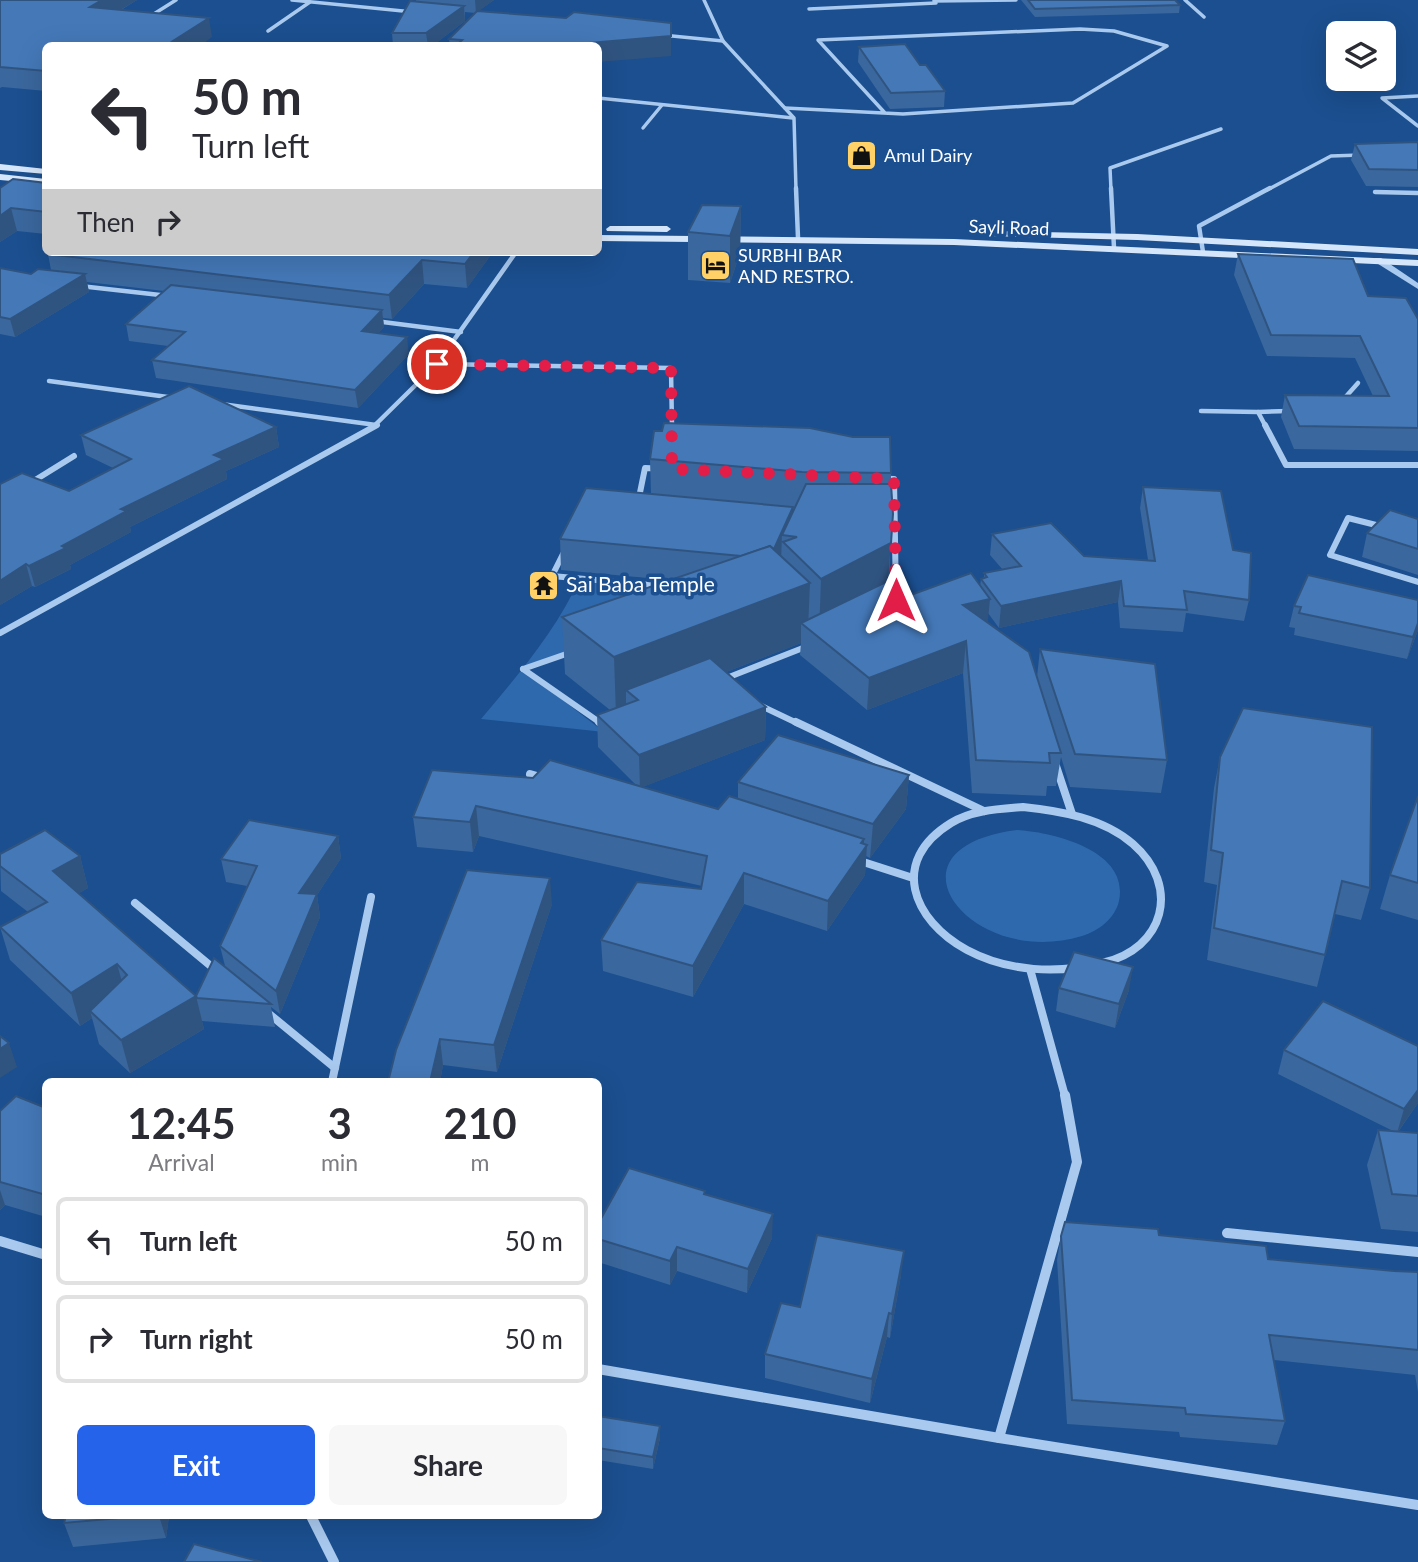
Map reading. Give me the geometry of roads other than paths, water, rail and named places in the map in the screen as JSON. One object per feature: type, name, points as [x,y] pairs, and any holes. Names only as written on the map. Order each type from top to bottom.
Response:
[{"type":"main road","points":[[0,167],[42,172]]},
{"type":"main road","points":[[0,177],[37,183]]},
{"type":"main road","points":[[602,229],[771,229]]},
{"type":"main road","points":[[785,229],[798,234],[1114,237],[1418,253]]},
{"type":"main road","name":"Sayli Road","points":[[602,238],[798,234],[1418,263]]},
{"type":"street","points":[[139,23],[176,0]]},
{"type":"street","points":[[292,0],[421,12]]},
{"type":"street","points":[[704,0],[723,41],[794,118],[798,234]]},
{"type":"street","points":[[809,9],[1016,0]]},
{"type":"street","points":[[1185,0],[1204,17]]},
{"type":"street","points":[[268,32],[312,1]]},
{"type":"street","points":[[785,108],[903,114],[1073,103],[1167,46],[1114,31],[1080,29],[818,40],[885,113]]},
{"type":"street","points":[[654,35],[723,41]]},
{"type":"street","points":[[1418,96],[1382,98],[1418,126]]},
{"type":"street","points":[[602,98],[794,118]]},
{"type":"street","points":[[643,128],[662,105]]},
{"type":"street","points":[[1114,248],[1110,168],[1221,129]]},
{"type":"street","points":[[1203,252],[1199,226],[1331,156],[1368,155]]},
{"type":"street","points":[[1376,192],[1418,193]]},
{"type":"street","points":[[0,633],[377,425],[437,364],[513,256]]},
{"type":"street","points":[[1378,260],[1418,287]]},
{"type":"street","points":[[68,284],[176,297]]},
{"type":"street","points":[[366,320],[461,332]]},
{"type":"street","points":[[437,364],[671,368],[672,444]]},
{"type":"street","points":[[49,381],[186,399]]},
{"type":"street","points":[[1334,410],[1358,383]]},
{"type":"street","points":[[213,403],[377,425]]},
{"type":"street","points":[[1201,411],[1296,411]]},
{"type":"street","points":[[1258,412],[1286,466],[1418,465]]},
{"type":"street","points":[[25,487],[74,456]]},
{"type":"street","points":[[672,456],[672,469]]},
{"type":"street","points":[[635,517],[645,468],[894,479],[896,600],[818,642],[717,681]]},
{"type":"street","points":[[648,518],[584,512],[552,576],[772,596],[818,642]]},
{"type":"street","points":[[1395,531],[1348,518],[1329,555],[1418,582]]},
{"type":"street","points":[[882,533],[896,533]]},
{"type":"street","points":[[772,596],[777,586]]},
{"type":"street","points":[[724,598],[736,593]]},
{"type":"street","points":[[586,647],[523,669],[603,726],[616,721]]},
{"type":"street","points":[[754,703],[984,811]]},
{"type":"street","points":[[1053,753],[1072,814]]},
{"type":"street","points":[[530,774],[555,780]]},
{"type":"street","points":[[1023,807],[1072,814],[1101,824],[1133,844],[1154,868],[1164,895],[1159,923],[1140,945],[1111,961],[1073,970],[1030,969],[989,960],[953,942],[927,919],[913,893],[912,866],[926,842],[950,823],[984,811],[1023,807]]},
{"type":"street","points":[[849,858],[913,878]]},
{"type":"street","points":[[333,1078],[371,897]]},
{"type":"street","points":[[135,904],[229,981]]},
{"type":"street","points":[[999,1438],[1077,1162],[1065,1088],[1030,969]]},
{"type":"street","points":[[261,1007],[335,1068]]},
{"type":"street","points":[[1227,1233],[1418,1252]]},
{"type":"street","points":[[0,1241],[42,1254]]},
{"type":"street","points":[[602,1370],[999,1438],[1418,1505]]},
{"type":"street","points":[[312,1519],[334,1562]]},
{"type":"place","name":"Amul Dairy","points":[[861,156]]},
{"type":"place","name":"SURBHI BAR AND RESTRO.","points":[[715,266]]},
{"type":"place","name":"Sai Baba Temple","points":[[543,585]]}]
